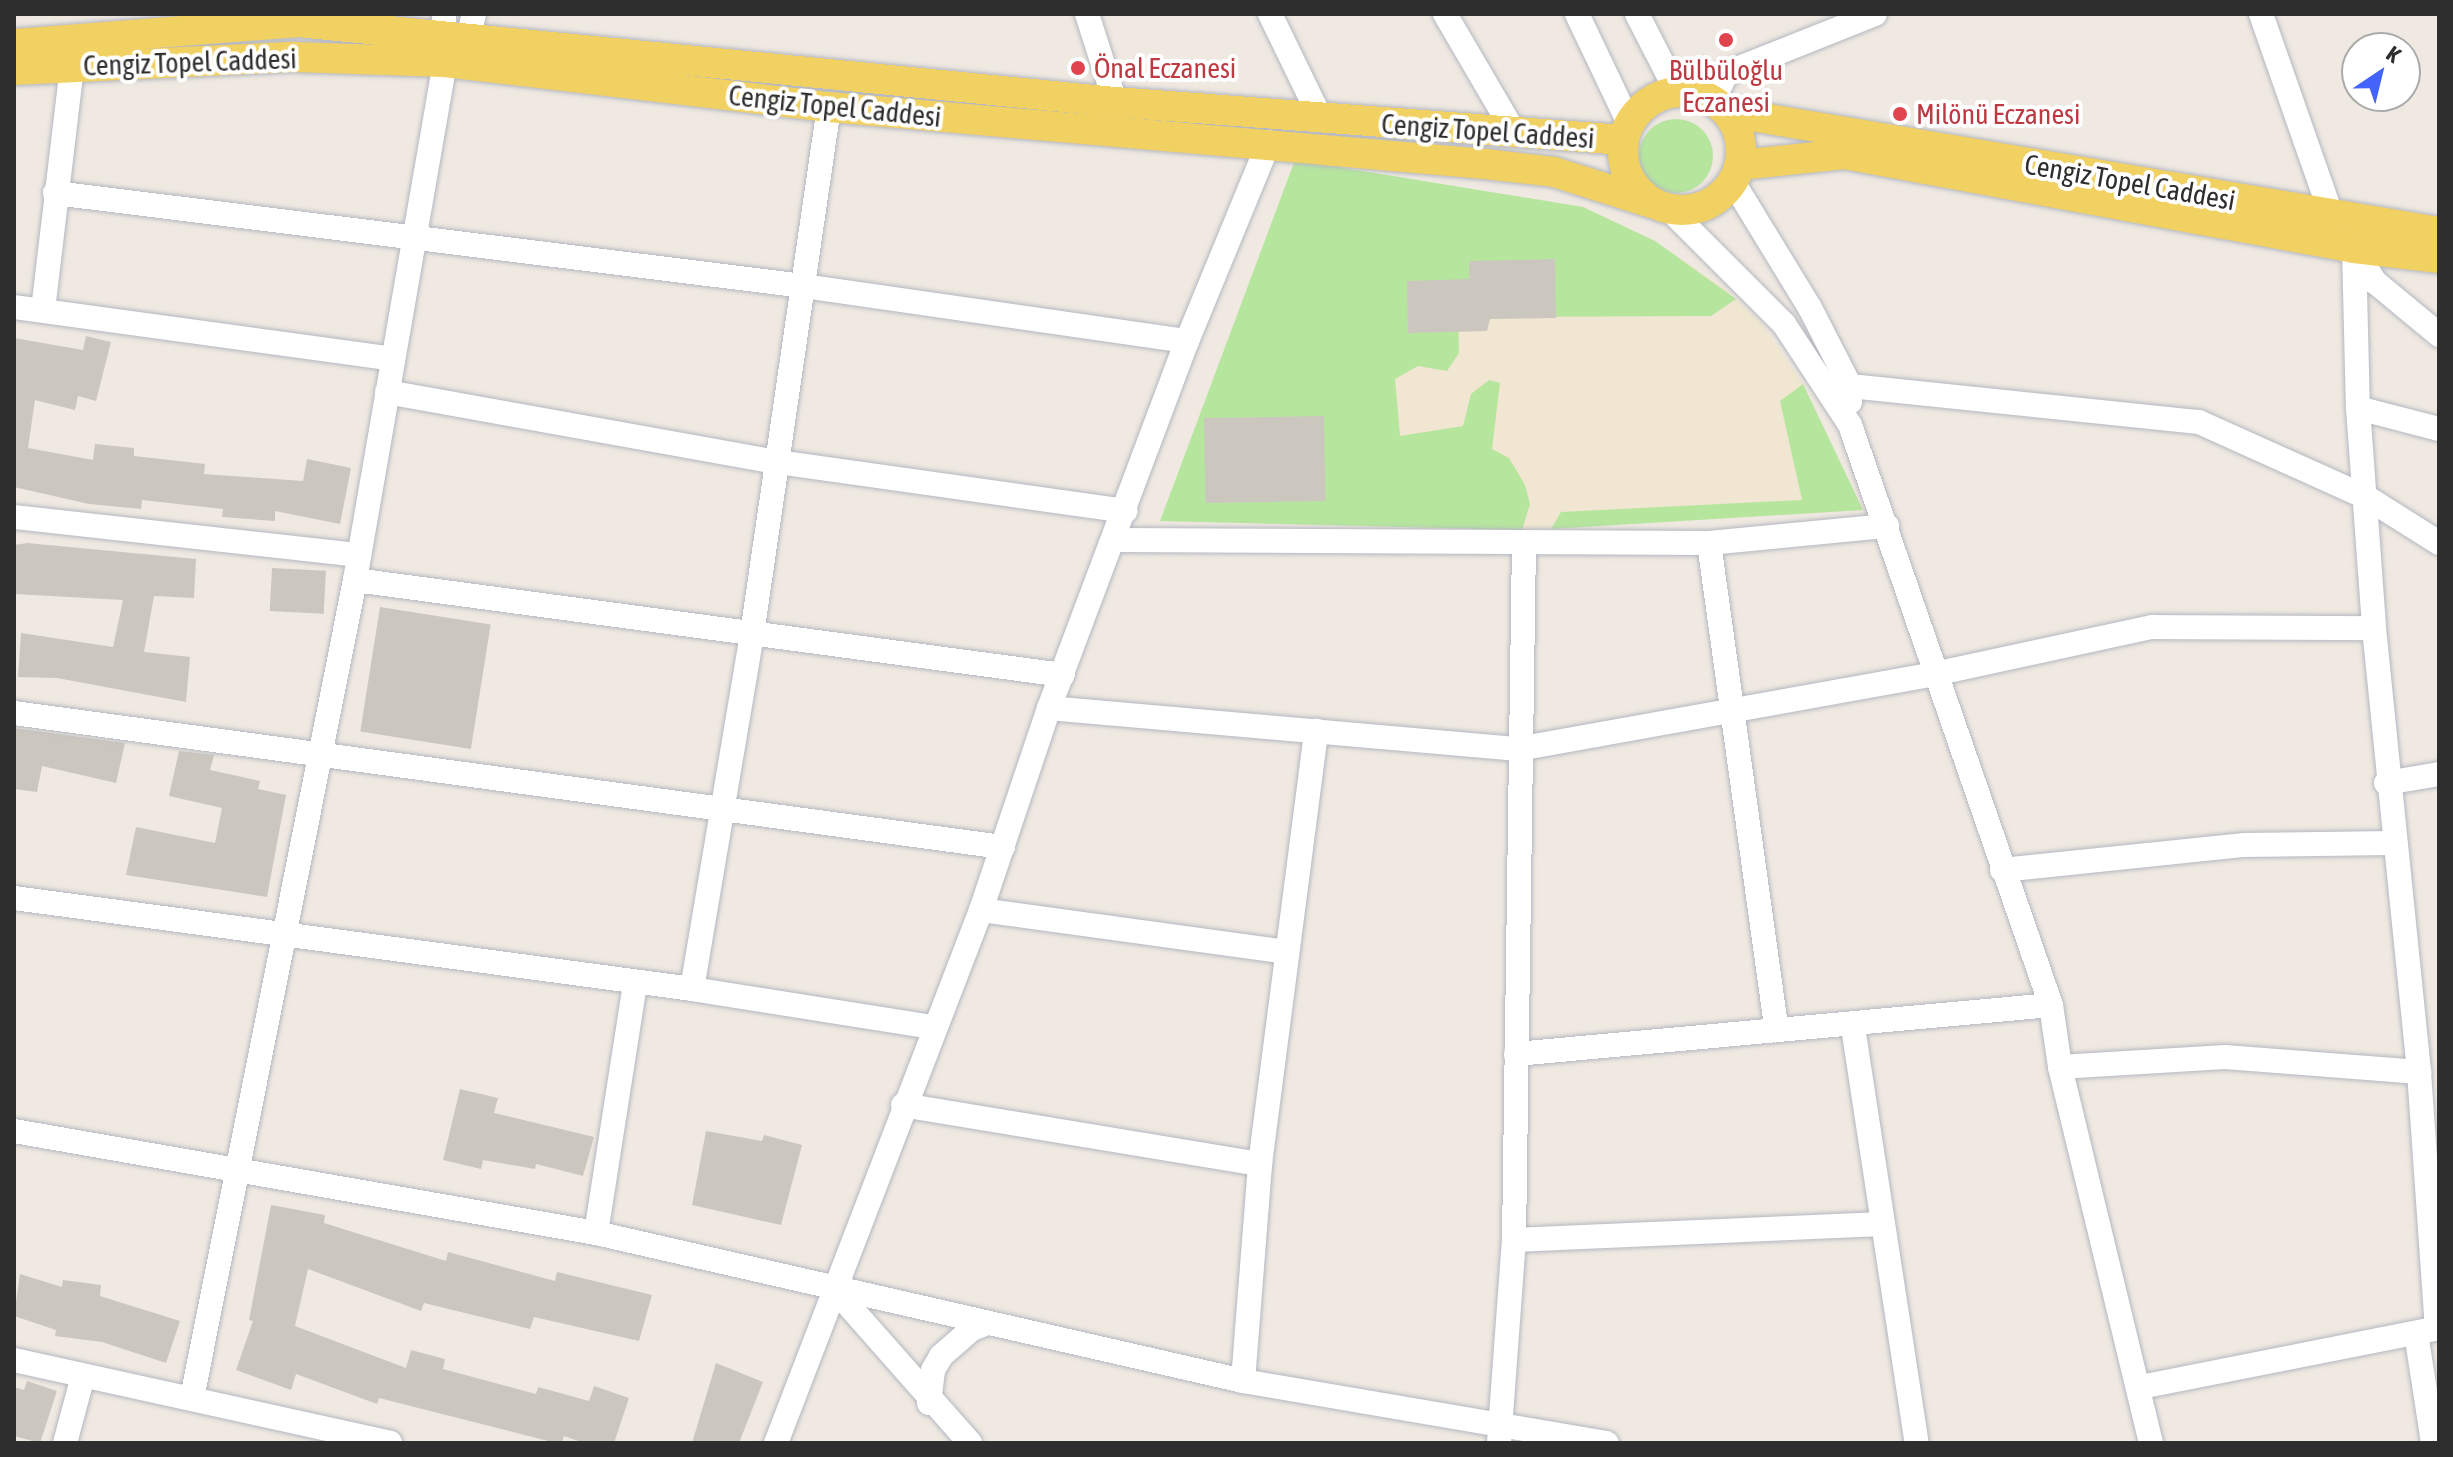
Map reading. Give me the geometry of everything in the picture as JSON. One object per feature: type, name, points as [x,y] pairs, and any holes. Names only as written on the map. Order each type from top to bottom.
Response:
[{"type":"main road","name":"Cengiz Topel Caddesi","points":[[14,44],[307,18],[1115,102],[1515,134],[1626,132]]},
{"type":"main road","name":"Cengiz Topel Caddesi","points":[[14,70],[294,57],[454,33],[829,107],[1269,142],[1554,172],[1660,206]]},
{"type":"main road","points":[[1677,92],[1720,106],[1737,128],[1737,174],[1706,206],[1660,206],[1628,176],[1626,132],[1657,97],[1677,92]]},
{"type":"main road","name":"Cengiz Topel Caddesi","points":[[1720,106],[2332,217],[2439,232]]},
{"type":"main road","name":"Cengiz Topel Caddesi","points":[[1737,174],[1844,154],[2354,248],[2439,258]]},
{"type":"street","points":[[1087,14],[1115,102]]},
{"type":"street","points":[[1270,14],[1321,119]]},
{"type":"street","points":[[1445,14],[1515,134]]},
{"type":"street","points":[[1577,14],[1626,132]]},
{"type":"street","points":[[1637,14],[1677,92]]},
{"type":"street","points":[[1720,106],[1727,73],[1826,22],[1875,14]]},
{"type":"street","points":[[2261,14],[2332,217]]},
{"type":"street","points":[[192,1398],[318,753],[355,580],[392,359],[454,33]]},
{"type":"street","points":[[43,310],[72,66]]},
{"type":"street","points":[[692,989],[752,634],[829,107]]},
{"type":"street","points":[[776,1443],[836,1291],[932,1027],[981,910],[1049,708],[1126,511],[1187,341],[1269,142]]},
{"type":"street","points":[[1737,174],[1850,386],[1850,425]]},
{"type":"street","points":[[55,193],[804,286],[1187,341]]},
{"type":"street","points":[[1660,206],[1784,324],[1850,425],[1939,673],[2002,870],[2051,1005],[2060,1067],[2141,1387],[2151,1443]]},
{"type":"street","points":[[2354,248],[2375,282],[2439,335]]},
{"type":"street","points":[[2354,248],[2358,408],[2386,783],[2419,1072],[2433,1443]]},
{"type":"street","points":[[14,307],[392,359]]},
{"type":"street","points":[[1850,386],[2199,422],[2366,497],[2439,543]]},
{"type":"street","points":[[387,392],[778,462],[1126,511]]},
{"type":"street","points":[[2358,408],[2439,429]]},
{"type":"street","points":[[14,517],[359,555]]},
{"type":"street","points":[[1115,540],[1709,543],[1887,526]]},
{"type":"street","points":[[1499,1434],[1514,1240],[1518,749],[1524,542]]},
{"type":"street","points":[[1709,543],[1777,1030]]},
{"type":"street","points":[[355,580],[1063,675]]},
{"type":"street","points":[[1049,708],[1518,749],[1939,673],[2152,627],[2374,628]]},
{"type":"street","points":[[14,713],[724,812],[1003,847]]},
{"type":"street","points":[[1243,1381],[1260,1164],[1316,731]]},
{"type":"street","points":[[2386,783],[2439,774]]},
{"type":"street","points":[[2002,870],[2245,845],[2392,843]]},
{"type":"street","points":[[14,898],[692,989],[932,1027]]},
{"type":"street","points":[[981,910],[1287,952]]},
{"type":"street","points":[[596,1233],[635,983]]},
{"type":"street","points":[[1516,1054],[1777,1030],[1853,1027],[2051,1005]]},
{"type":"street","points":[[1853,1027],[1917,1443]]},
{"type":"street","points":[[2060,1067],[2225,1057],[2419,1072]]},
{"type":"street","points":[[903,1105],[1260,1164]]},
{"type":"street","points":[[14,1131],[596,1233],[836,1291],[1499,1434],[1607,1443]]},
{"type":"street","points":[[1514,1240],[1882,1224]]},
{"type":"street","points":[[836,1291],[929,1403],[970,1443]]},
{"type":"street","points":[[929,1403],[933,1370],[941,1356],[964,1335],[988,1323]]},
{"type":"street","points":[[2141,1387],[2431,1330]]},
{"type":"street","points":[[14,1360],[192,1398],[315,1436],[390,1443]]},
{"type":"street","points":[[65,1443],[83,1376]]},
{"type":"shaded area","points":[[1583,207],[1655,241],[1725,289],[1763,325],[1803,384],[1863,510],[1522,530],[1160,521]]},
{"type":"green space","points":[[1676,119],[1690,122],[1702,130],[1710,142],[1713,156],[1710,170],[1702,182],[1690,190],[1676,193],[1662,190],[1650,182],[1642,170],[1639,156],[1642,142],[1650,130],[1662,122]]},
{"type":"green space","points":[[1295,160],[1583,207],[1655,241],[1736,299],[1711,316],[1458,317],[1459,353],[1447,371],[1418,366],[1395,379],[1400,436],[1463,426],[1471,394],[1489,380],[1500,383],[1492,449],[1509,458],[1525,485],[1530,504],[1522,530],[1160,521]]},
{"type":"green space","points":[[1803,384],[1863,510],[1551,529],[1561,512],[1802,500],[1780,401]]},
{"type":"building","points":[[1555,259],[1556,318],[1490,319],[1487,331],[1408,333],[1407,281],[1469,279],[1469,261]]},
{"type":"building","points":[[86,336],[111,342],[96,401],[78,396],[75,410],[35,400],[28,448],[93,460],[95,444],[134,448],[134,456],[205,464],[204,474],[303,481],[307,459],[351,468],[340,524],[275,511],[275,521],[222,517],[223,509],[142,500],[141,509],[89,504],[14,487],[14,338],[83,350]]},
{"type":"building","points":[[1324,416],[1325,501],[1206,503],[1204,418]]},
{"type":"building","points":[[27,543],[196,559],[194,598],[154,596],[144,652],[190,657],[186,702],[57,678],[18,677],[21,633],[113,647],[123,600],[14,594],[14,545]]},
{"type":"building","points":[[272,568],[326,571],[324,614],[270,611]]},
{"type":"building","points":[[380,607],[491,625],[471,749],[360,731]]},
{"type":"building","points":[[14,728],[125,743],[116,783],[42,766],[37,792],[14,789]]},
{"type":"building","points":[[179,751],[214,755],[210,770],[260,781],[258,789],[286,795],[267,897],[126,875],[136,827],[215,843],[222,808],[169,796]]},
{"type":"building","points":[[460,1089],[498,1098],[494,1113],[594,1137],[583,1176],[536,1164],[535,1169],[483,1160],[481,1169],[443,1160]]},
{"type":"building","points":[[706,1131],[762,1141],[764,1135],[802,1145],[781,1225],[692,1205]]},
{"type":"building","points":[[271,1205],[325,1215],[324,1223],[446,1261],[448,1252],[555,1281],[557,1272],[652,1295],[639,1341],[534,1317],[530,1329],[424,1303],[421,1311],[308,1269],[295,1326],[406,1368],[411,1350],[445,1359],[443,1369],[536,1394],[538,1387],[589,1401],[594,1386],[629,1398],[614,1443],[584,1443],[564,1436],[562,1443],[556,1443],[379,1398],[377,1404],[296,1374],[291,1390],[236,1370],[253,1321],[249,1320]]},
{"type":"building","points":[[20,1274],[62,1287],[63,1280],[101,1285],[100,1296],[180,1321],[166,1363],[102,1342],[55,1336],[56,1330],[14,1316]]},
{"type":"building","points":[[716,1363],[763,1382],[739,1443],[692,1443]]},
{"type":"building","points":[[27,1381],[57,1391],[40,1443],[14,1436],[14,1387],[24,1390]]},
{"type":"place","name":"Bülbüloğlu Eczanesi","points":[[1726,40]]},
{"type":"place","name":"Önal Eczanesi","points":[[1078,68]]},
{"type":"place","name":"Milönü Eczanesi","points":[[1900,114]]}]
